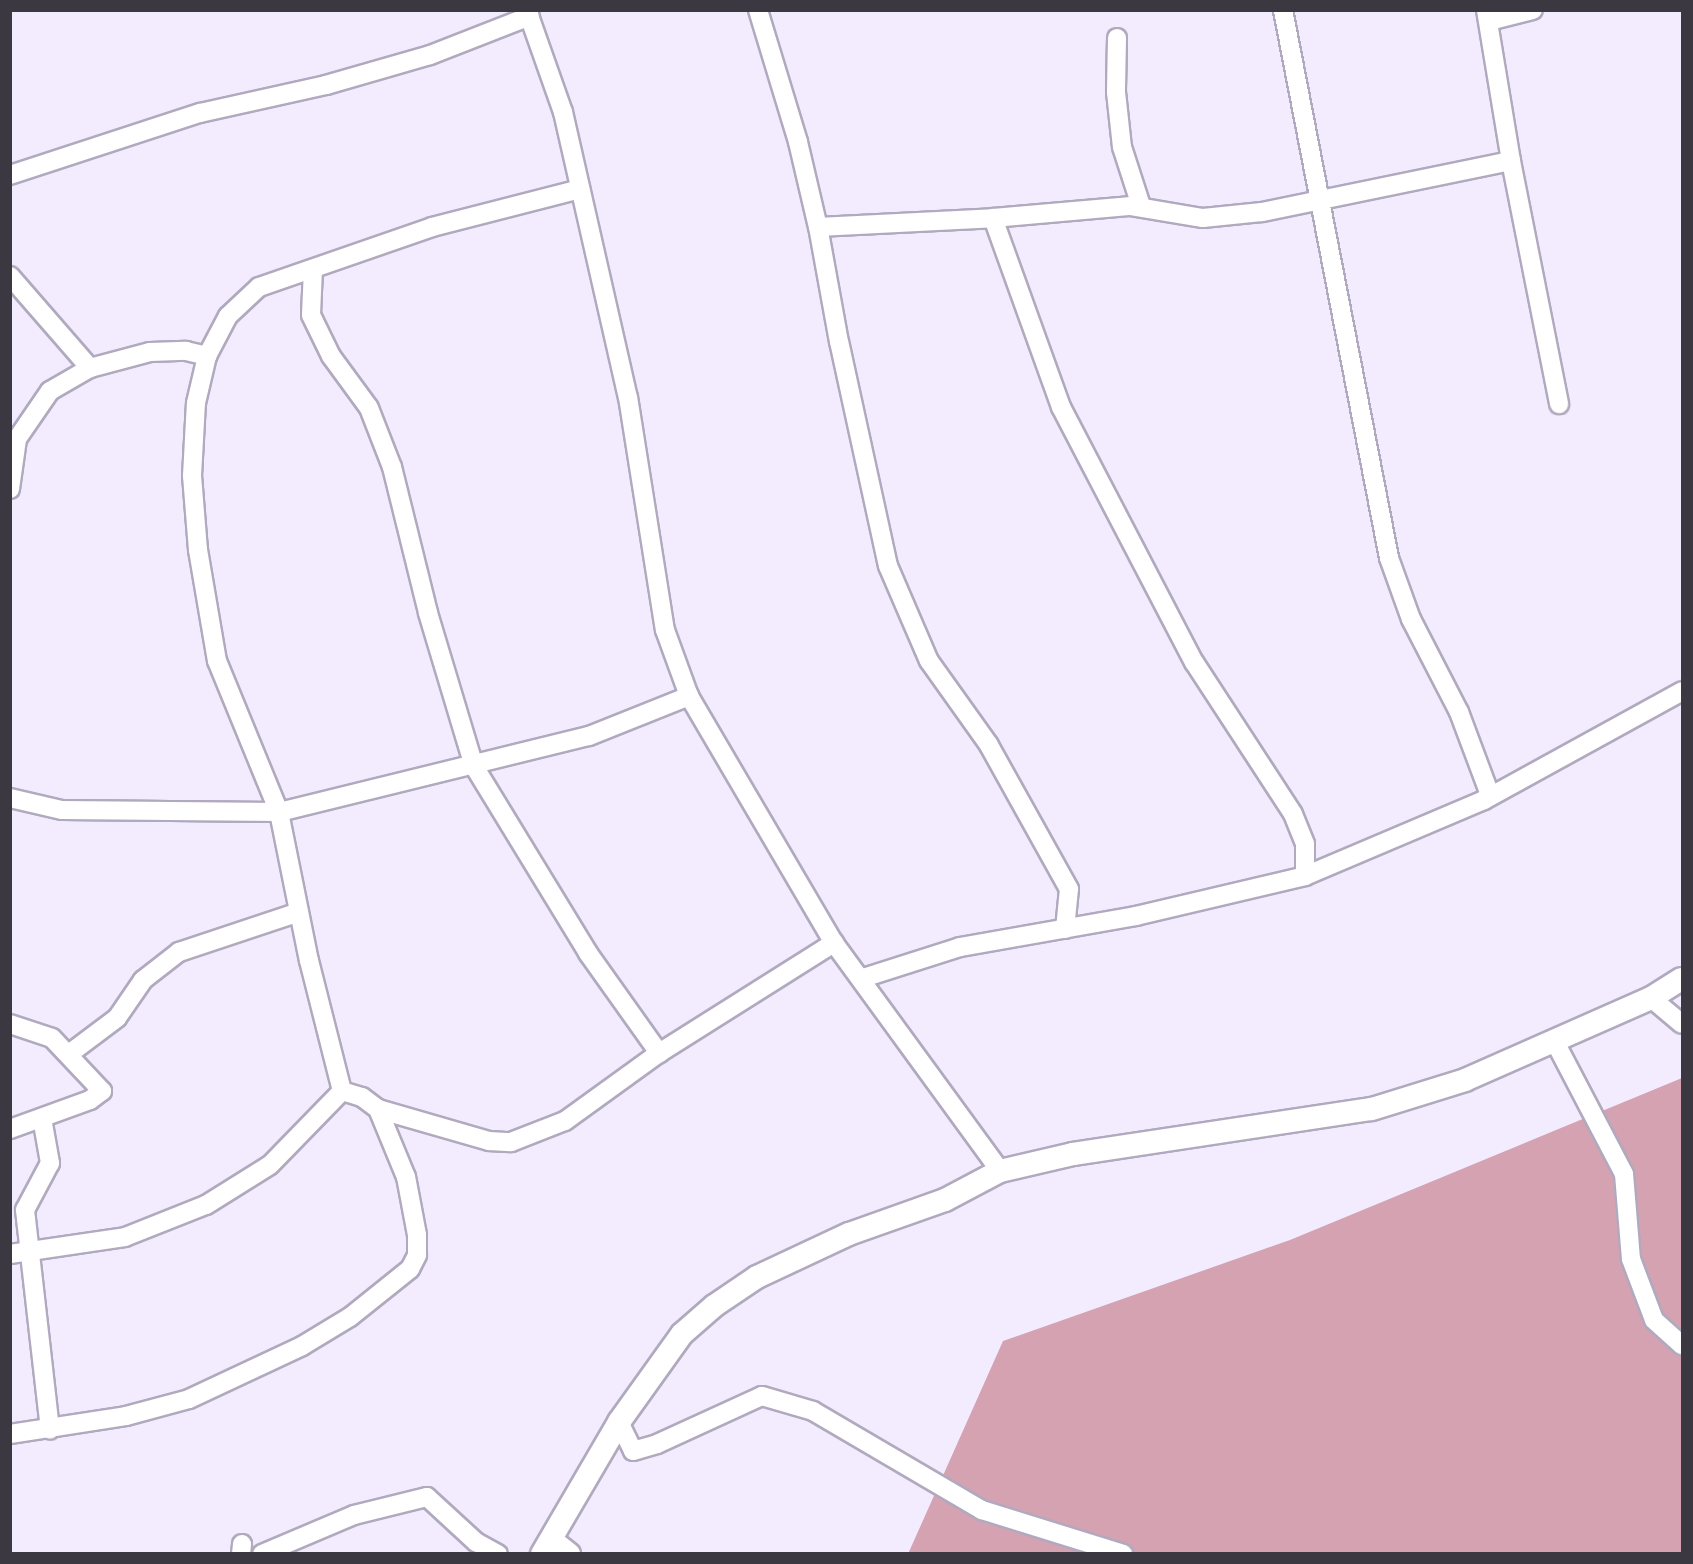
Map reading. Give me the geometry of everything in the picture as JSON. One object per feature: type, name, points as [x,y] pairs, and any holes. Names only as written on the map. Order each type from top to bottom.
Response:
[{"type":"main road","points":[[570,1554],[546,1547],[619,1422],[682,1334],[749,1283],[849,1234],[945,1200],[1000,1171],[1073,1154],[1372,1109],[1466,1080],[1651,998],[1683,979]]},
{"type":"street","points":[[758,10],[798,141],[888,566],[929,661],[989,745],[1069,889],[1065,929]]},
{"type":"street","points":[[1282,10],[1389,558],[1412,619],[1459,712],[1490,795]]},
{"type":"street","points":[[1533,10],[1488,16],[1511,161],[1559,404]]},
{"type":"street","points":[[10,175],[200,113],[326,85],[430,55],[528,13],[563,112],[628,397],[665,630],[688,696],[834,942],[863,978],[1000,1171]]},
{"type":"street","points":[[1117,38],[1116,92],[1122,147],[1141,206]]},
{"type":"street","points":[[818,227],[993,219],[1141,206],[1203,218],[1262,212],[1511,161]]},
{"type":"street","points":[[580,189],[432,227],[259,287],[228,316],[207,356],[195,403],[192,476],[198,550],[218,662],[279,812],[298,912],[342,1091],[378,1109],[489,1141],[511,1142],[565,1121],[659,1053],[834,942]]},
{"type":"street","points":[[993,219],[1061,407],[1194,662],[1293,814],[1305,844],[1305,876]]},
{"type":"street","points":[[313,269],[311,315],[331,356],[369,408],[392,467],[425,602],[474,766],[582,944],[659,1053]]},
{"type":"street","points":[[10,276],[90,368]]},
{"type":"street","points":[[10,489],[17,439],[50,391],[90,368],[150,351],[186,351],[207,356]]},
{"type":"street","points":[[863,978],[960,948],[1065,929],[1305,876],[1490,795],[1683,691]]},
{"type":"street","points":[[10,798],[62,810],[279,812],[589,736],[688,696]]},
{"type":"street","points":[[69,1054],[117,1018],[143,980],[179,951],[298,912]]},
{"type":"street","points":[[1651,998],[1683,1024]]},
{"type":"street","points":[[10,1024],[52,1038],[102,1091],[90,1100],[10,1129]]},
{"type":"street","points":[[1555,1042],[1624,1174],[1631,1258],[1654,1320],[1683,1346]]},
{"type":"street","points":[[20,1253],[125,1237],[206,1205],[270,1166],[342,1091]]},
{"type":"street","points":[[10,1434],[50,1430],[189,1399],[252,1373],[350,1317],[410,1269],[417,1255],[417,1235],[406,1177],[378,1109]]},
{"type":"street","points":[[42,1118],[50,1163],[25,1210],[20,1253],[50,1430]]},
{"type":"street","points":[[619,1422],[633,1451],[657,1444],[762,1396],[813,1411],[982,1510],[1123,1554]]},
{"type":"street","points":[[262,1554],[354,1515],[427,1497],[476,1542],[498,1554]]},
{"type":"shaded area","points":[[1682,1078],[1682,1553],[908,1554],[1003,1341],[1290,1240]]}]
